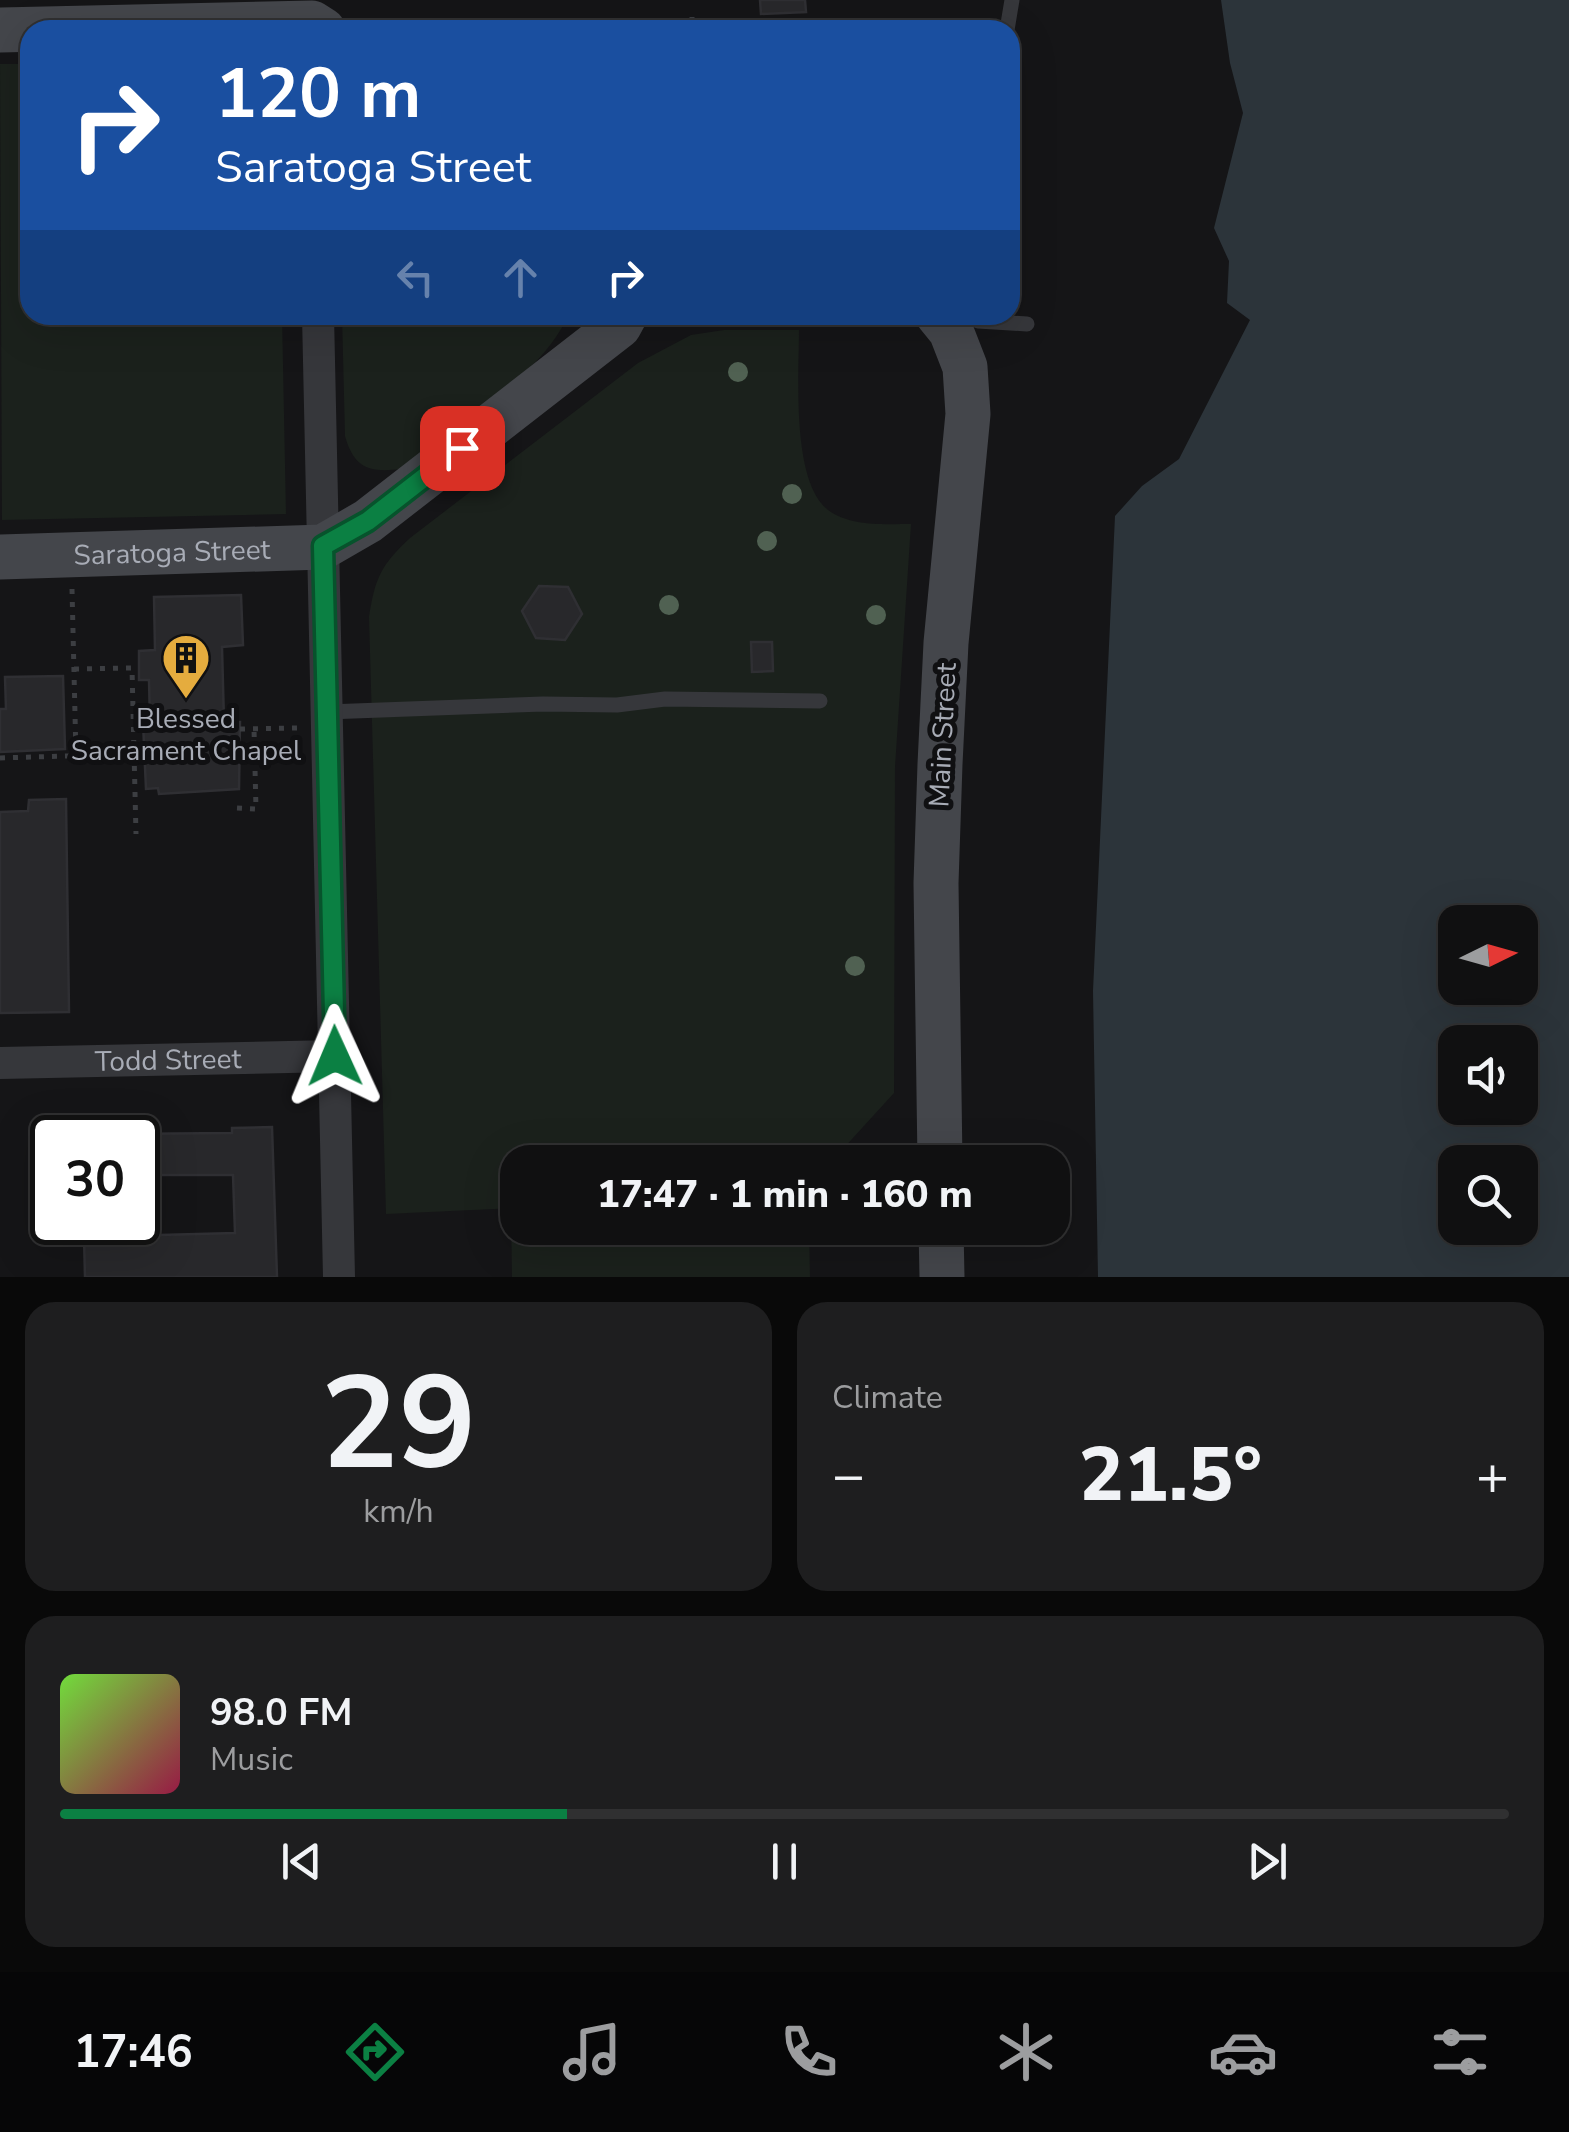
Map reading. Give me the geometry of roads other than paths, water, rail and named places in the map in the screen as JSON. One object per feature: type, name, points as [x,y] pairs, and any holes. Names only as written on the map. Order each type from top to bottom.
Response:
[{"type":"street","points":[[318,325],[340,1277]]},
{"type":"street","name":"Saratoga Street","points":[[0,557],[323,546],[368,521],[620,325]]},
{"type":"street","name":"Main Street","points":[[940,1145],[936,883],[946,643],[968,414],[962,325]]},
{"type":"street","name":"Todd Street","points":[[0,1063],[335,1056]]},
{"type":"street","points":[[941,1245],[942,1277]]},
{"type":"lane","points":[[1020,324],[1027,324]]},
{"type":"lane","points":[[327,719],[543,704],[820,700]]},
{"type":"place","name":"Blessed Sacrament Chapel","points":[[186,700]]}]
